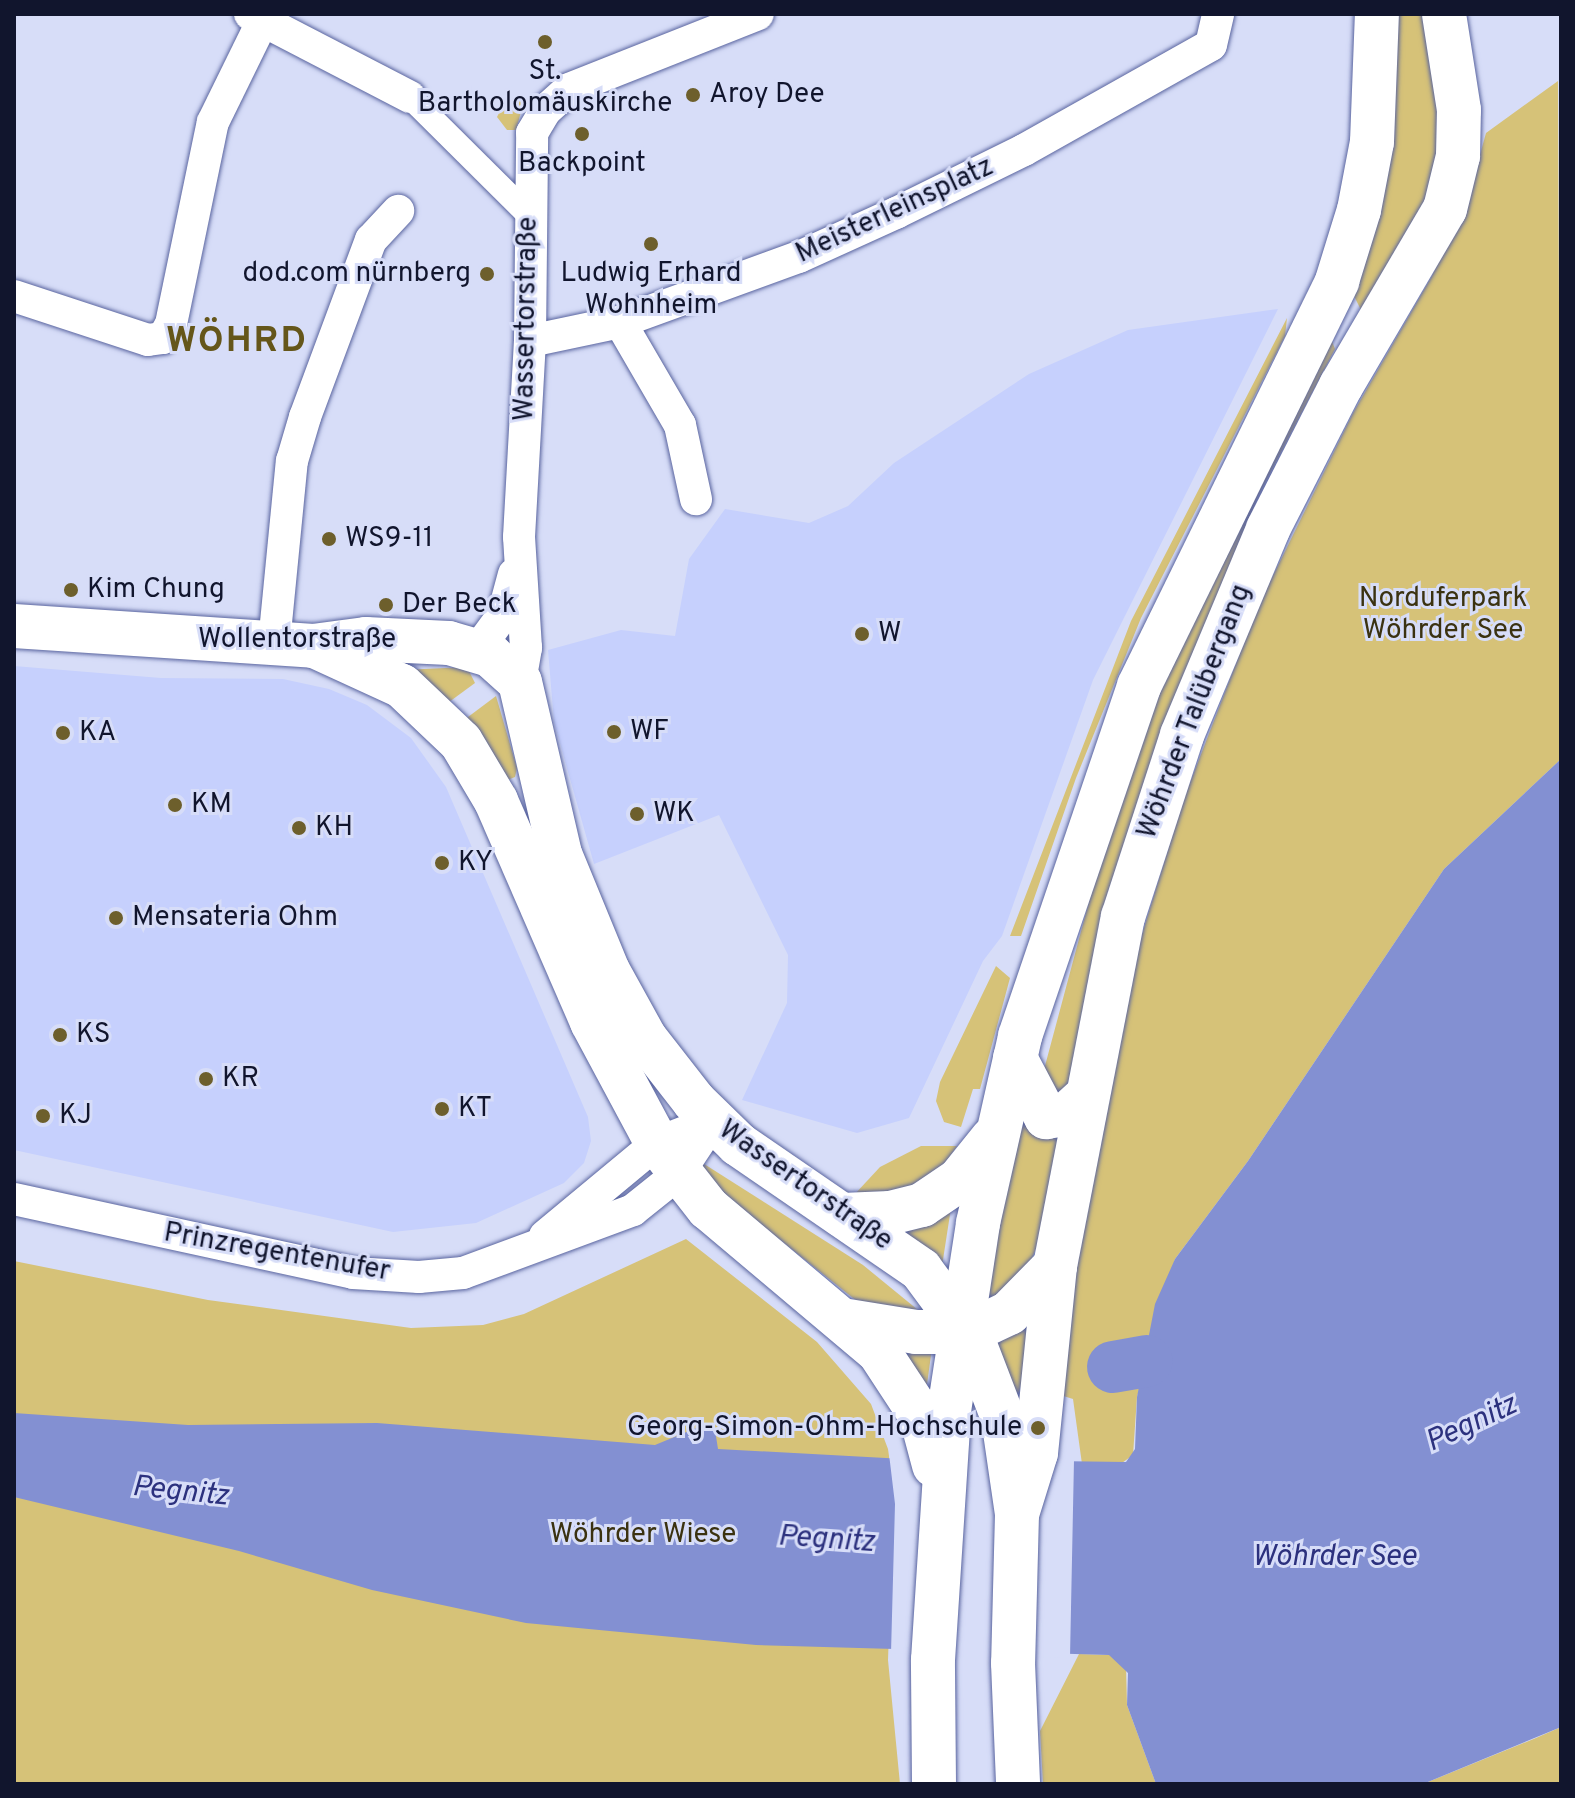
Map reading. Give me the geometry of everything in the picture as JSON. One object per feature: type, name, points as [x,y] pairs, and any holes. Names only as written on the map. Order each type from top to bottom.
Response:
[{"type":"main road","name":"Wöhrder Talübergang","points":[[938,1450],[963,1328],[996,1134],[1015,1058],[1074,866],[1139,686],[1195,561],[1328,300],[1359,210],[1368,163],[1377,97],[1377,14]]},
{"type":"main road","name":"Wöhrder Talübergang","points":[[1020,1453],[1085,1098],[1123,917],[1182,735],[1268,529],[1341,386],[1436,228],[1454,177],[1459,110],[1444,14]]},
{"type":"main road","points":[[1328,300],[1344,313],[1348,326],[1341,386]]},
{"type":"main road","name":"Wollentorstraße","points":[[14,626],[293,644],[366,639],[478,649]]},
{"type":"main road","points":[[293,644],[360,662],[415,696],[461,742],[496,801],[592,1022],[668,1158],[739,1236],[848,1321],[904,1385],[938,1450],[941,1499],[933,1660],[934,1784]]},
{"type":"main road","points":[[478,649],[520,682]]},
{"type":"main road","name":"Wassertorstraße","points":[[520,682],[540,787],[571,887],[618,990],[665,1067],[713,1121],[921,1270],[963,1328]]},
{"type":"main road","points":[[496,801],[540,787]]},
{"type":"main road","points":[[1015,1058],[1046,1117],[1067,1114],[1085,1098]]},
{"type":"main road","points":[[842,1215],[890,1213],[936,1197],[969,1169],[996,1134]]},
{"type":"main road","points":[[848,1321],[963,1328],[1009,1313],[1055,1266]]},
{"type":"main road","points":[[963,1328],[1020,1453],[1013,1663],[1018,1784]]},
{"type":"street","points":[[708,22],[758,14]]},
{"type":"street","name":"Meisterleinsplatz","points":[[530,341],[620,322],[799,257],[1024,150],[1211,45],[1218,14]]},
{"type":"street","points":[[14,296],[148,340],[163,338],[171,324],[213,122],[256,18],[410,97],[530,216]]},
{"type":"street","name":"Wassertorstraße","points":[[520,682],[526,648],[518,564],[530,341],[532,133],[538,119],[569,89],[708,22]]},
{"type":"street","points":[[293,644],[292,461],[371,240],[398,211]]},
{"type":"street","points":[[620,322],[680,425],[696,499]]},
{"type":"street","name":"Wassertorstraße","points":[[478,649],[503,615],[518,564]]},
{"type":"street","name":"Prinzregentenufer","points":[[14,1199],[353,1273],[419,1277],[463,1273],[537,1244],[668,1158],[713,1121]]},
{"type":"shaded area","points":[[1278,309],[1093,680],[1002,936],[983,961],[909,1118],[857,1133],[742,1100],[787,1003],[788,955],[719,815],[594,864],[554,722],[548,650],[621,630],[675,636],[689,559],[725,509],[809,523],[848,506],[894,463],[1029,374],[1128,330]]},
{"type":"shaded area","points":[[14,666],[161,678],[283,679],[329,689],[367,705],[411,738],[446,787],[588,1117],[591,1141],[584,1163],[564,1183],[476,1223],[393,1232],[14,1150]]},
{"type":"green space","points":[[1387,14],[1427,14],[1440,77],[1440,178],[1364,316],[1351,290]]},
{"type":"green space","name":"Norduferpark Wöhrder See","points":[[1558,81],[1561,759],[1444,869],[1248,1161],[1175,1259],[1137,1397],[1133,1455],[1119,1465],[1082,1464],[1073,1399],[1057,1394],[1060,1341],[1136,954],[1183,801],[1259,604],[1353,413],[1432,276],[1466,205],[1486,133]]},
{"type":"green space","points":[[507,97],[525,97],[516,130],[507,130],[497,117]]},
{"type":"green space","points":[[1287,318],[1285,336],[1141,618],[1076,778],[1021,936],[1010,936],[1131,621]]},
{"type":"green space","points":[[1330,336],[1335,349],[1258,496],[1234,555],[1065,1097],[1038,1092],[1136,726]]},
{"type":"green space","points":[[467,667],[475,683],[445,705],[402,670]]},
{"type":"green space","points":[[496,696],[517,768],[515,777],[502,782],[460,723]]},
{"type":"green space","points":[[996,966],[1010,978],[980,1089],[973,1089],[961,1127],[944,1122],[936,1101],[940,1082]]},
{"type":"green space","points":[[1019,1116],[1059,1134],[1039,1241],[1028,1268],[985,1307]]},
{"type":"green space","points":[[921,1146],[957,1146],[938,1174],[908,1194],[854,1195],[880,1167]]},
{"type":"green space","points":[[701,1162],[863,1265],[918,1310],[858,1302],[735,1204],[701,1171]]},
{"type":"green space","points":[[951,1208],[942,1266],[893,1227]]},
{"type":"green space","name":"Wöhrder Wiese","points":[[686,1239],[817,1342],[871,1404],[888,1449],[894,1491],[888,1660],[900,1784],[14,1784],[14,1261],[208,1300],[411,1328],[483,1325],[524,1314]]},
{"type":"green space","points":[[1030,1322],[1023,1382],[1017,1396],[992,1343]]},
{"type":"green space","points":[[897,1342],[932,1348],[924,1406]]},
{"type":"green space","points":[[1079,1654],[1110,1655],[1126,1667],[1127,1705],[1156,1784],[1043,1784],[1040,1731]]},
{"type":"green space","points":[[1561,1727],[1561,1784],[1423,1784],[1536,1738]]},
{"type":"water","name":"Wöhrder See","points":[[1561,759],[1561,1727],[1423,1784],[1156,1784],[1127,1705],[1128,1673],[1109,1655],[756,1645],[526,1623],[372,1590],[239,1551],[14,1497],[14,1413],[188,1425],[377,1423],[655,1445],[701,1426],[715,1430],[718,1449],[904,1459],[1126,1462],[1135,1449],[1137,1397],[1155,1304],[1175,1259],[1248,1161],[1444,869]]},
{"type":"pier","points":[[889,1454],[1074,1460],[1070,1658],[891,1653],[895,1504]]},
{"type":"waterway","points":[[1113,1367],[1146,1361]]},
{"type":"place","name":"St. Bartholomäuskirche","points":[[545,42]]},
{"type":"place","name":"Aroy Dee","points":[[693,95]]},
{"type":"place","name":"Backpoint","points":[[582,134]]},
{"type":"place","name":"Ludwig Erhard Wohnheim","points":[[651,244]]},
{"type":"place","name":"dod.com nürnberg","points":[[487,274]]},
{"type":"place","name":"WS9-11","points":[[329,539]]},
{"type":"place","name":"Kim Chung","points":[[71,590]]},
{"type":"place","name":"Der Beck","points":[[386,605]]},
{"type":"place","name":"W","points":[[862,634]]},
{"type":"place","name":"WF","points":[[614,732]]},
{"type":"place","name":"KA","points":[[63,733]]},
{"type":"place","name":"KM","points":[[175,805]]},
{"type":"place","name":"WK","points":[[637,814]]},
{"type":"place","name":"KH","points":[[299,828]]},
{"type":"place","name":"KY","points":[[442,863]]},
{"type":"place","name":"Mensateria Ohm","points":[[116,918]]},
{"type":"place","name":"KS","points":[[60,1035]]},
{"type":"place","name":"KR","points":[[206,1079]]},
{"type":"place","name":"KT","points":[[442,1109]]},
{"type":"place","name":"KJ","points":[[43,1116]]},
{"type":"place","name":"Georg-Simon-Ohm-Hochschule","points":[[1038,1428]]},
{"type":"district","name":"WÖHRD","points":[[237,343]]},
{"type":"water label","name":"Pegnitz","points":[[1472,1425]]},
{"type":"water label","name":"Pegnitz","points":[[180,1493]]},
{"type":"water label","name":"Pegnitz","points":[[826,1541]]}]
